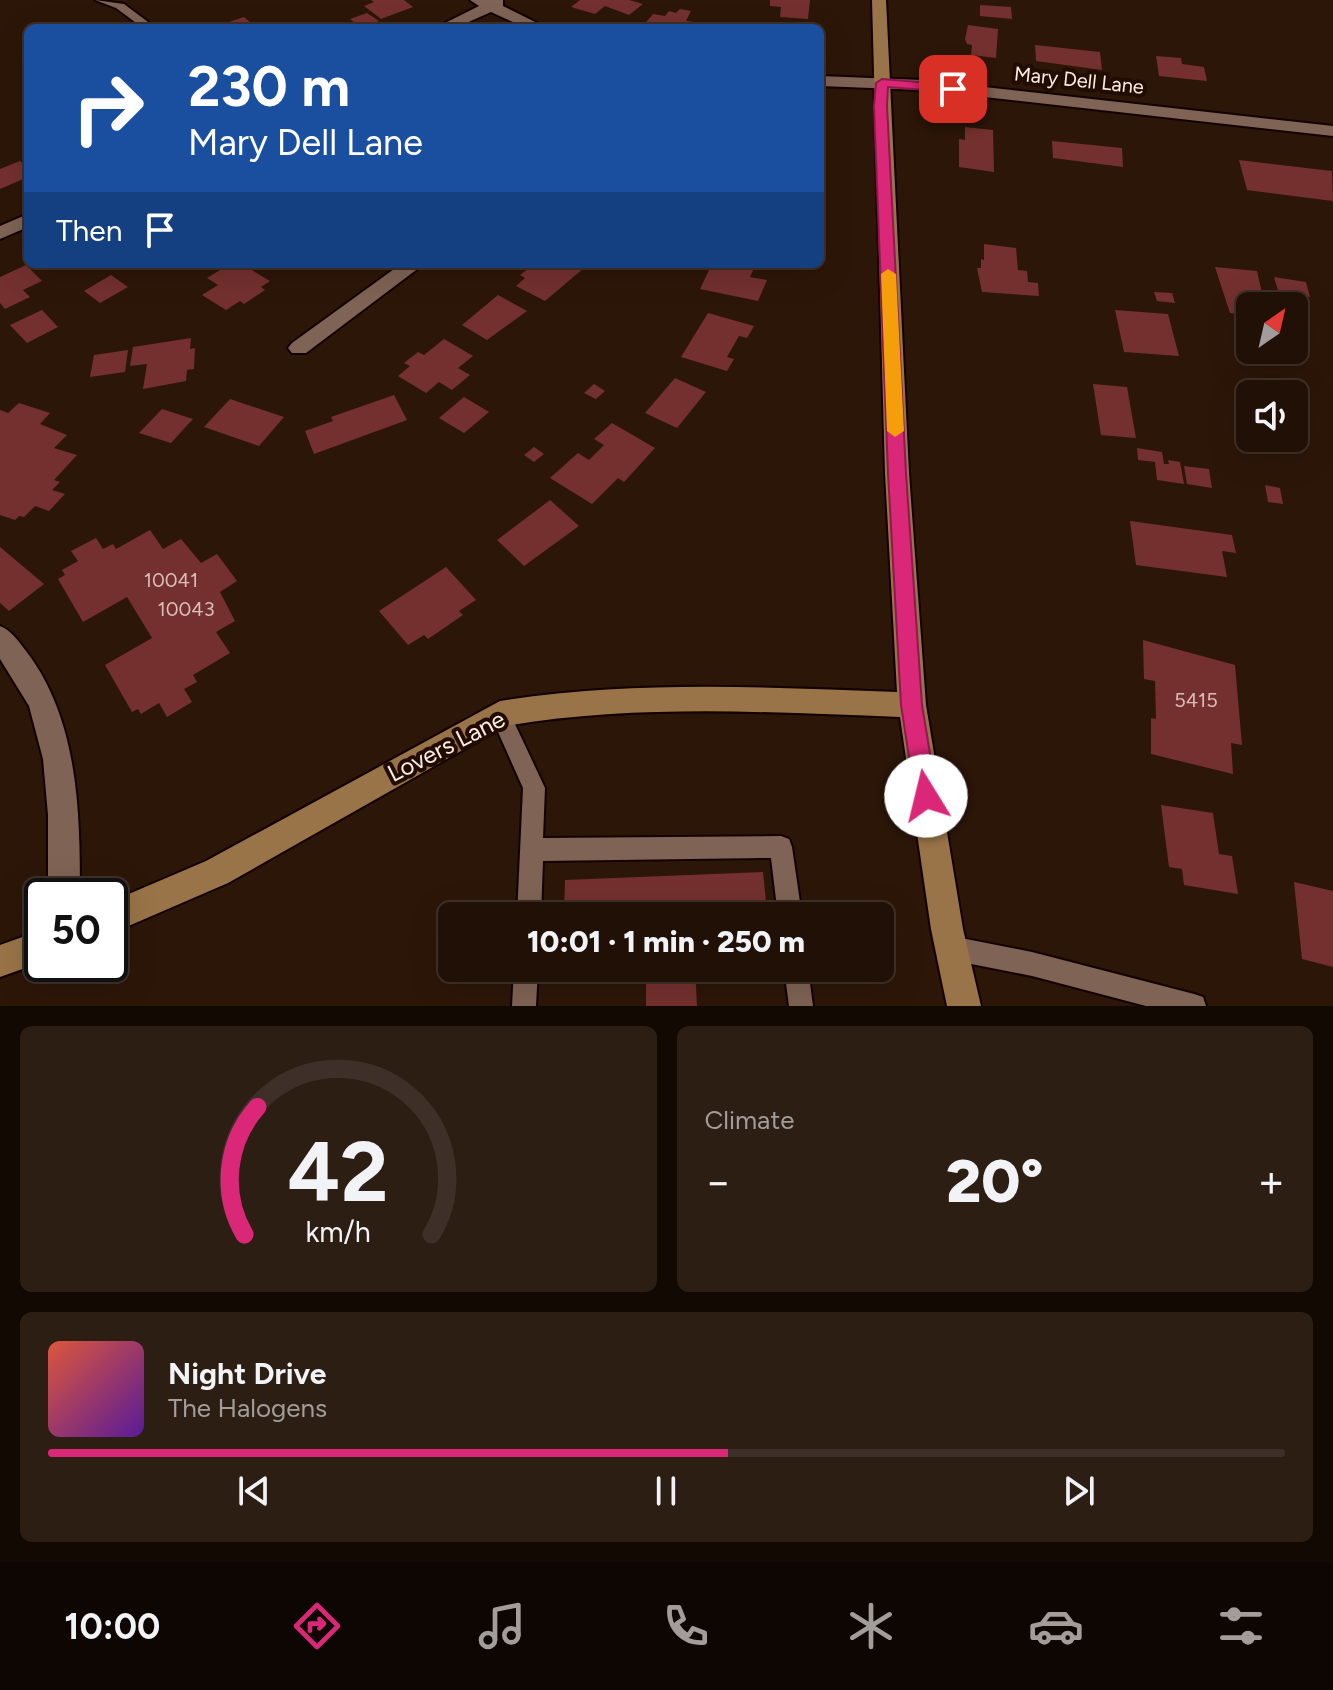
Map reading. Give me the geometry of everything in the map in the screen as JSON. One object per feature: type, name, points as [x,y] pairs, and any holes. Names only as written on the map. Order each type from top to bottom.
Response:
[{"type":"main road","points":[[879,0],[896,457],[912,705],[951,948],[964,1006]]},
{"type":"main road","name":"Lovers Lane","points":[[128,910],[217,872],[500,714],[551,704],[610,700],[912,705]]},
{"type":"main road","points":[[0,961],[24,952]]},
{"type":"street","points":[[450,24],[490,2],[531,24]]},
{"type":"street","name":"Mary Dell Lane","points":[[824,81],[882,83],[1333,131]]},
{"type":"street","points":[[0,233],[24,222]]},
{"type":"street","points":[[299,348],[409,268]]},
{"type":"street","points":[[0,638],[33,684],[57,756],[65,841],[64,878]]},
{"type":"lane","points":[[101,0],[120,6],[145,24]]},
{"type":"lane","points":[[500,714],[534,788],[530,902]]},
{"type":"lane","points":[[532,850],[781,847],[788,902]]},
{"type":"lane","points":[[951,948],[1032,964],[1194,1006]]},
{"type":"lane","points":[[524,1006],[525,982]]},
{"type":"lane","points":[[798,982],[801,1006]]},
{"type":"building","points":[[371,0],[404,0],[413,7],[381,19],[364,6],[374,2]]},
{"type":"building","points":[[580,0],[629,0],[643,4],[629,15],[605,6],[595,14],[571,7]]},
{"type":"building","points":[[770,0],[810,0],[808,19],[780,17],[781,7],[770,6]]},
{"type":"building","points":[[980,5],[1011,7],[1012,19],[980,16]]},
{"type":"building","points":[[680,9],[691,11],[686,21],[695,22],[644,24],[653,14],[665,16],[669,11],[676,13]]},
{"type":"building","points":[[367,13],[379,21],[356,24],[350,19]]},
{"type":"building","points":[[244,17],[252,24],[223,24]]},
{"type":"building","points":[[968,25],[998,29],[996,58],[971,55],[972,45],[967,44],[965,39]]},
{"type":"building","points":[[1035,45],[1100,52],[1102,70],[1036,61]]},
{"type":"building","points":[[1156,56],[1181,58],[1182,64],[1204,67],[1207,81],[1159,76]]},
{"type":"building","points":[[965,127],[993,130],[994,172],[959,167],[959,139],[965,140]]},
{"type":"building","points":[[1052,141],[1122,148],[1123,167],[1053,158]]},
{"type":"building","points":[[1239,160],[1332,171],[1333,201],[1247,190]]},
{"type":"building","points":[[20,161],[24,164],[24,179],[0,189],[0,169]]},
{"type":"building","points":[[984,244],[1016,248],[1018,270],[1027,271],[1028,282],[1038,283],[1039,296],[982,292],[977,268],[981,268],[981,259],[984,260]]},
{"type":"building","points":[[24,266],[42,281],[23,290],[30,297],[5,309],[0,303],[0,277]]},
{"type":"building","points":[[1215,267],[1257,271],[1262,292],[1236,292],[1236,314],[1230,313]]},
{"type":"building","points":[[223,268],[248,268],[270,281],[261,287],[265,290],[244,304],[240,301],[226,310],[202,295],[218,285],[207,278]]},
{"type":"building","points":[[529,268],[584,268],[545,301],[516,286],[525,278],[520,275]]},
{"type":"building","points":[[710,268],[754,268],[750,277],[767,280],[758,301],[700,289]]},
{"type":"building","points":[[111,275],[128,287],[100,303],[84,291]]},
{"type":"building","points":[[1274,277],[1306,282],[1310,297],[1308,292],[1278,292]]},
{"type":"building","points":[[1154,292],[1172,293],[1175,303],[1157,301]]},
{"type":"building","points":[[498,295],[527,311],[487,340],[462,325]]},
{"type":"building","points":[[42,310],[58,327],[27,343],[10,325]]},
{"type":"building","points":[[1115,310],[1168,314],[1179,356],[1124,352]]},
{"type":"building","points":[[708,313],[754,326],[747,338],[739,336],[727,357],[734,359],[727,371],[681,357]]},
{"type":"building","points":[[191,338],[190,349],[195,348],[194,369],[187,370],[186,381],[143,389],[147,364],[130,366],[133,347]]},
{"type":"building","points":[[444,339],[473,356],[458,368],[470,375],[452,390],[439,382],[426,393],[398,376],[410,366],[404,363],[418,352],[424,355]]},
{"type":"building","points":[[128,350],[125,372],[90,377],[94,355]]},
{"type":"building","points":[[675,378],[706,392],[677,428],[645,413]]},
{"type":"building","points":[[594,384],[605,391],[596,399],[584,393]]},
{"type":"building","points":[[1093,384],[1127,387],[1136,438],[1101,435]]},
{"type":"building","points":[[394,395],[407,420],[314,454],[305,431],[333,421],[331,417]]},
{"type":"building","points":[[464,397],[489,412],[464,433],[439,418]]},
{"type":"building","points":[[230,399],[284,417],[259,446],[204,427]]},
{"type":"building","points":[[19,403],[50,413],[40,424],[67,435],[54,448],[77,455],[54,480],[60,482],[52,490],[65,494],[49,511],[35,506],[24,517],[19,516],[15,520],[0,515],[0,410],[8,413]]},
{"type":"building","points":[[162,409],[193,419],[171,443],[139,433]]},
{"type":"building","points":[[612,423],[655,448],[624,482],[618,478],[592,504],[550,478],[578,453],[589,460],[604,445],[594,439]]},
{"type":"building","points":[[534,447],[544,454],[534,462],[524,455]]},
{"type":"building","points":[[1137,448],[1162,452],[1164,464],[1169,464],[1168,460],[1180,462],[1184,484],[1157,480],[1155,462],[1138,460]]},
{"type":"building","points":[[1184,466],[1209,469],[1212,488],[1187,484]]},
{"type":"building","points":[[1265,485],[1280,488],[1283,504],[1268,502]]},
{"type":"building","points":[[550,500],[579,526],[524,566],[497,540]]},
{"type":"building","points":[[1130,521],[1232,535],[1236,553],[1222,551],[1227,577],[1136,565]]},
{"type":"building","points":[[150,530],[163,549],[181,539],[201,563],[217,554],[237,581],[220,592],[235,621],[216,632],[230,653],[193,675],[197,682],[184,689],[192,702],[167,717],[159,703],[141,714],[138,709],[132,712],[105,665],[152,638],[127,597],[83,622],[58,579],[65,575],[62,570],[78,561],[71,551],[96,538],[103,549],[113,544],[116,549]]},
{"type":"building","points":[[0,547],[44,584],[9,611],[0,603]]},
{"type":"building","points":[[446,567],[476,600],[459,611],[463,615],[428,639],[424,635],[408,645],[379,611]]},
{"type":"building","points":[[1143,640],[1235,665],[1242,745],[1231,743],[1233,774],[1151,754],[1151,718],[1156,719],[1155,681],[1144,679]]},
{"type":"building","points":[[1161,805],[1213,813],[1219,854],[1232,856],[1238,894],[1184,885],[1182,869],[1169,867]]},
{"type":"building","points":[[763,872],[766,902],[564,902],[565,880]]},
{"type":"building","points":[[1294,882],[1333,891],[1333,967],[1302,959]]},
{"type":"building","points":[[646,982],[696,982],[697,1006],[646,1006]]},
{"type":"slow traffic","points":[[888,274],[895,431]]},
{"type":"route","points":[[926,796],[912,705],[897,473],[881,106],[882,83],[953,89]]}]
